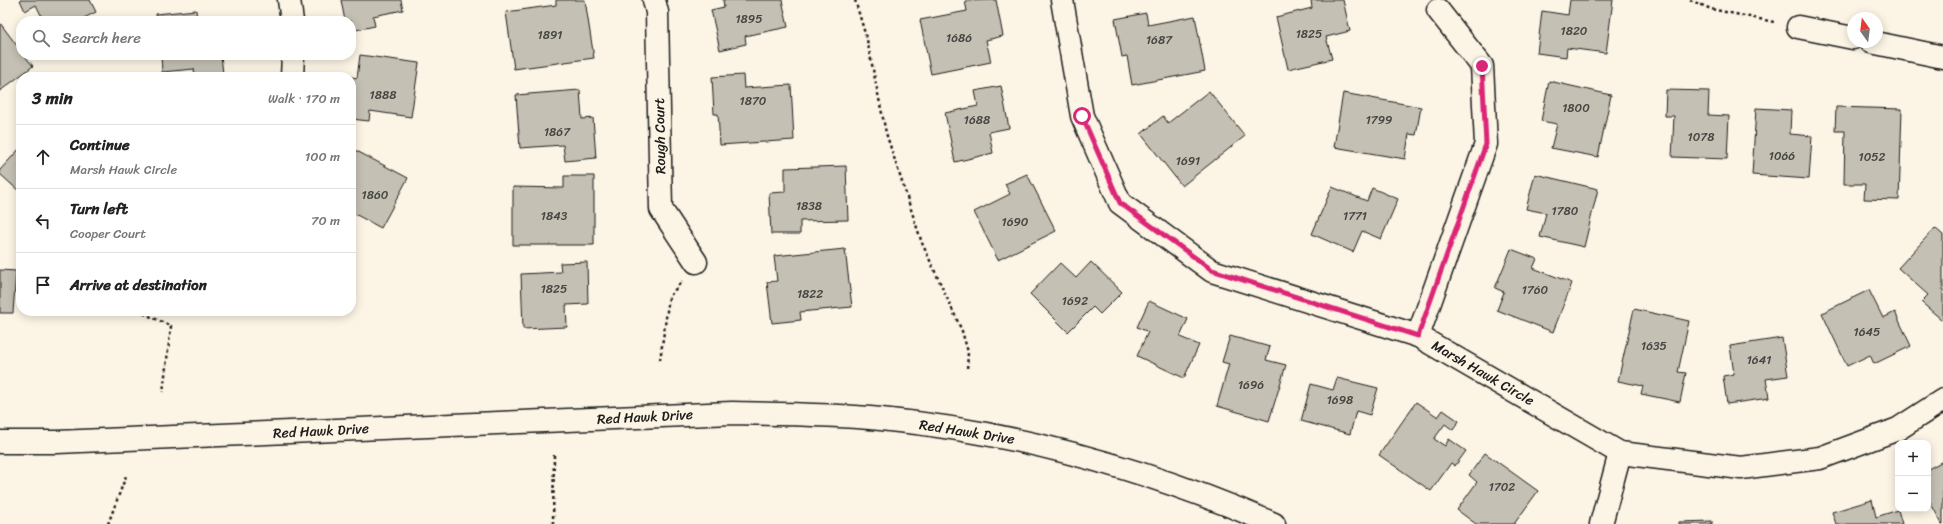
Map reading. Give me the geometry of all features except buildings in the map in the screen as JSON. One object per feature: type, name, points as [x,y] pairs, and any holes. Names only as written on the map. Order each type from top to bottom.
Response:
[{"type":"street","points":[[289,0],[291,16]]},
{"type":"street","name":"Rough Court","points":[[654,0],[657,12],[661,209],[696,262]]},
{"type":"street","name":"Marsh Hawk Circle","points":[[1062,0],[1082,116],[1120,203],[1212,270],[1418,336],[1620,453],[1741,468],[1820,458],[1898,429],[1943,400]]},
{"type":"street","points":[[1418,336],[1486,144],[1482,66],[1438,10]]},
{"type":"street","points":[[1798,27],[1847,37]]},
{"type":"street","points":[[1883,44],[1943,57]]},
{"type":"street","points":[[292,72],[293,60]]},
{"type":"street","name":"Red Hawk Drive","points":[[0,442],[57,442],[732,413],[804,414],[881,419],[1026,442],[1101,462],[1182,488],[1274,524]]},
{"type":"street","points":[[1601,524],[1620,453]]},
{"type":"path","points":[[854,0],[867,40],[888,140],[922,243],[962,331],[968,352],[967,370]]},
{"type":"path","points":[[1690,0],[1710,10],[1798,27]]},
{"type":"path","points":[[660,360],[669,297],[696,262]]},
{"type":"path","points":[[149,316],[171,326],[163,392]]},
{"type":"path","points":[[553,524],[554,454]]},
{"type":"path","points":[[108,524],[126,476]]},
{"type":"route","points":[[1082,116],[1120,203],[1212,270],[1418,336],[1486,144],[1482,66]]}]
